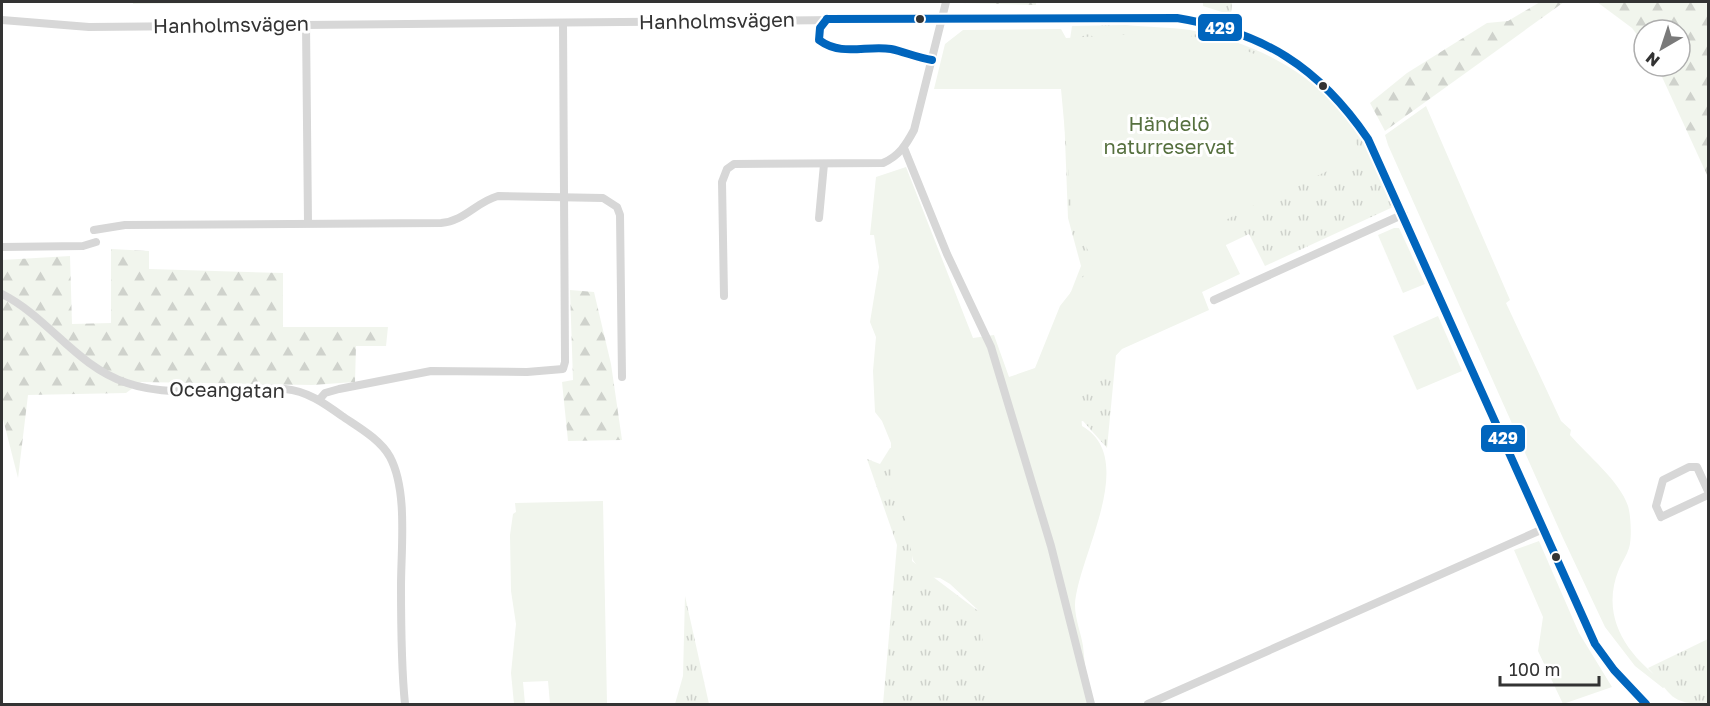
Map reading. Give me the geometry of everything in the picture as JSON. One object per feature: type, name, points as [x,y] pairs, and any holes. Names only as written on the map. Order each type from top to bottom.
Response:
[{"type":"street","points":[[724,296],[722,182],[727,169],[734,164],[883,163],[904,148],[914,130],[946,2]]},
{"type":"street","name":"Hanholmsvägen","points":[[2,20],[89,27],[1163,17],[1206,22],[1251,36],[1293,59],[1324,84],[1347,108],[1368,139],[1404,214],[1595,644],[1614,670],[1646,705]]},
{"type":"street","points":[[319,400],[325,393],[339,389],[431,371],[546,372],[562,369],[565,362],[562,23]]},
{"type":"street","points":[[306,24],[308,223]]},
{"type":"street","points":[[904,148],[947,254],[991,347],[1050,546],[1091,705]]},
{"type":"street","points":[[819,218],[824,164]]},
{"type":"street","points":[[94,230],[125,225],[453,222],[461,219],[484,200],[498,196],[611,200],[620,215],[622,377]]},
{"type":"street","points":[[1214,300],[1404,214]]},
{"type":"street","points":[[2,247],[83,246],[96,242]]},
{"type":"street","name":"Oceangatan","points":[[2,294],[27,311],[91,365],[128,383],[156,390],[288,390],[319,400],[374,439],[388,454],[398,474],[402,524],[405,705]]},
{"type":"street","points":[[1689,467],[1697,467],[1708,493],[1661,517],[1656,506],[1663,480],[1689,467]]},
{"type":"street","points":[[1148,705],[1543,529]]},
{"type":"green space","points":[[133,2],[324,2],[133,4]]},
{"type":"green space","points":[[926,2],[1036,2],[1036,5]]},
{"type":"green space","points":[[1203,2],[1232,2],[1231,15],[1203,6]]},
{"type":"green space","points":[[1540,2],[1564,2],[1385,131],[1370,103],[1407,73],[1487,23],[1508,21]]},
{"type":"green space","points":[[1597,2],[1706,2],[1708,7],[1708,177],[1663,78],[1692,78],[1692,18],[1632,18],[1632,28]]},
{"type":"green space","points":[[1126,25],[1182,29],[1216,36],[1265,54],[1310,81],[1347,118],[1363,140],[1376,164],[1393,207],[1265,266],[1249,234],[1205,255],[1199,290],[1117,344],[1107,448],[1083,421],[1061,425],[1045,546],[1090,704],[883,704],[897,545],[867,459],[880,464],[890,448],[912,447],[916,515],[912,561],[977,610],[1013,571],[1039,374],[1081,266],[1068,218],[1063,86],[1072,26]]},
{"type":"green space","name":"Händelö naturreservat","points":[[1061,29],[1066,38],[1173,32],[1234,46],[1262,57],[1286,72],[1341,118],[1363,155],[1268,198],[1216,225],[1240,274],[1202,292],[1209,310],[1122,349],[1083,391],[1080,406],[1082,426],[1098,441],[1106,461],[1106,485],[1101,510],[1078,585],[1075,605],[1092,704],[992,704],[978,610],[950,584],[940,578],[925,577],[913,560],[902,504],[891,487],[891,443],[882,421],[875,412],[873,371],[876,337],[870,322],[879,267],[874,235],[870,235],[876,177],[906,167],[973,338],[994,335],[1009,377],[1035,368],[1060,306],[1094,263],[1073,219],[1061,89],[934,89],[945,44],[963,30]]},
{"type":"green space","points":[[1426,106],[1510,300],[1506,303],[1561,421],[1571,430],[1570,435],[1611,478],[1628,506],[1631,539],[1614,587],[1615,620],[1630,649],[1641,662],[1668,685],[1663,688],[1635,666],[1605,627],[1388,145],[1385,135]]},
{"type":"green space","points":[[1399,228],[1425,284],[1403,293],[1378,235]]},
{"type":"green space","points":[[111,249],[149,251],[149,269],[283,273],[283,327],[388,327],[386,346],[356,346],[355,382],[312,385],[141,382],[126,393],[28,395],[18,478],[2,415],[2,260],[70,256],[72,324],[111,323]]},
{"type":"green space","points":[[570,290],[594,292],[611,364],[622,440],[568,441],[562,382],[573,380]]},
{"type":"green space","points":[[1438,316],[1462,371],[1417,390],[1393,336]]},
{"type":"green space","points":[[603,501],[607,704],[550,704],[548,681],[523,682],[525,704],[514,704],[511,673],[516,624],[511,591],[510,535],[513,514],[516,512],[515,503]]},
{"type":"green space","points":[[1539,541],[1579,633],[1612,687],[1563,704],[1538,651],[1543,617],[1514,550]]},
{"type":"green space","points":[[685,596],[709,704],[675,704],[683,676]]},
{"type":"green space","points":[[1708,639],[1708,704],[1678,700],[1667,691],[1648,668]]},
{"type":"transit line","name":"429","points":[[827,19],[1177,18],[1208,24],[1262,43],[1309,73],[1330,92],[1368,139],[1595,644],[1614,670],[1646,704]]},
{"type":"transit line","name":"429","points":[[827,19],[820,28],[819,40],[828,45],[845,49],[891,49],[932,60]]}]
